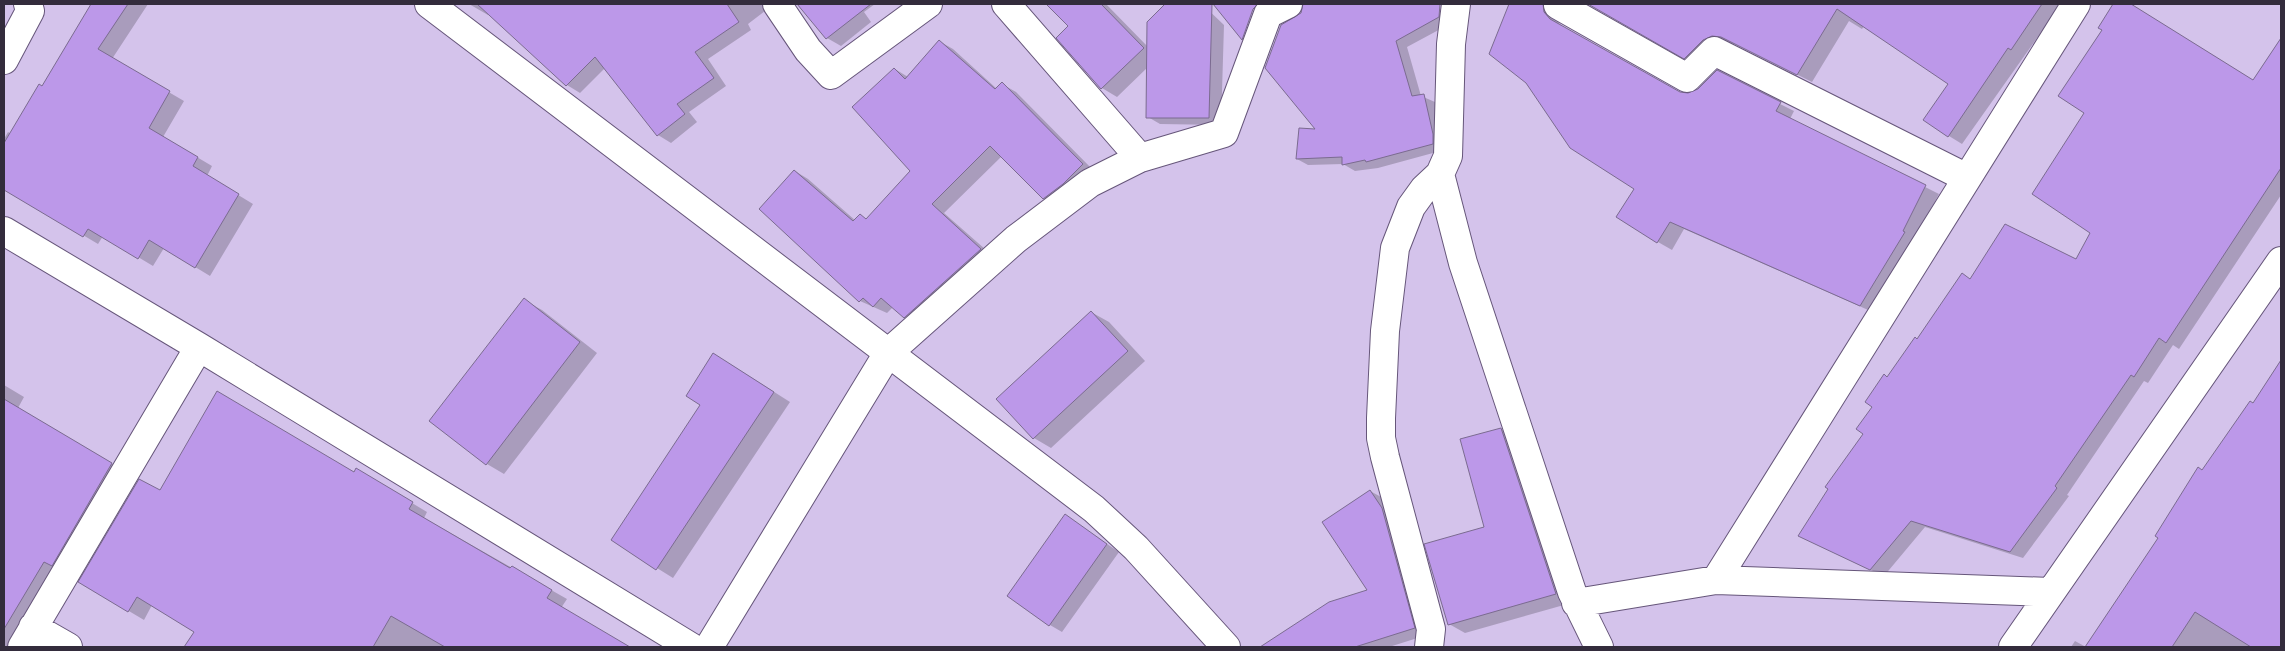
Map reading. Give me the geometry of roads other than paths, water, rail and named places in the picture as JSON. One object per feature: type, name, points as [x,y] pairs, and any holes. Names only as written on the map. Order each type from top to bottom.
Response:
[{"type":"street","points":[[4,60],[27,19],[30,11],[28,4]]},
{"type":"street","points":[[429,4],[1094,509],[1136,548],[1226,647]]},
{"type":"street","points":[[777,4],[808,50],[831,75],[928,4]]},
{"type":"street","points":[[1006,4],[1140,158]]},
{"type":"street","points":[[709,647],[888,353],[1016,239],[1090,183],[1140,158],[1224,133],[1268,14],[1288,4]]},
{"type":"street","points":[[1429,647],[1431,628],[1385,457],[1381,438],[1381,418],[1385,331],[1395,248],[1411,207],[1424,189],[1440,174],[1448,156],[1451,44],[1456,4]]},
{"type":"street","points":[[1555,4],[1687,78],[1714,51],[1967,178]]},
{"type":"street","points":[[1716,580],[2076,4]]},
{"type":"street","points":[[1440,174],[1463,263],[1576,603],[1599,647]]},
{"type":"street","points":[[4,231],[199,347],[691,647]]},
{"type":"street","points":[[2013,647],[2281,261]]},
{"type":"street","points":[[68,647],[27,637],[199,347]]},
{"type":"street","points":[[1576,603],[1716,580],[2050,592]]}]
